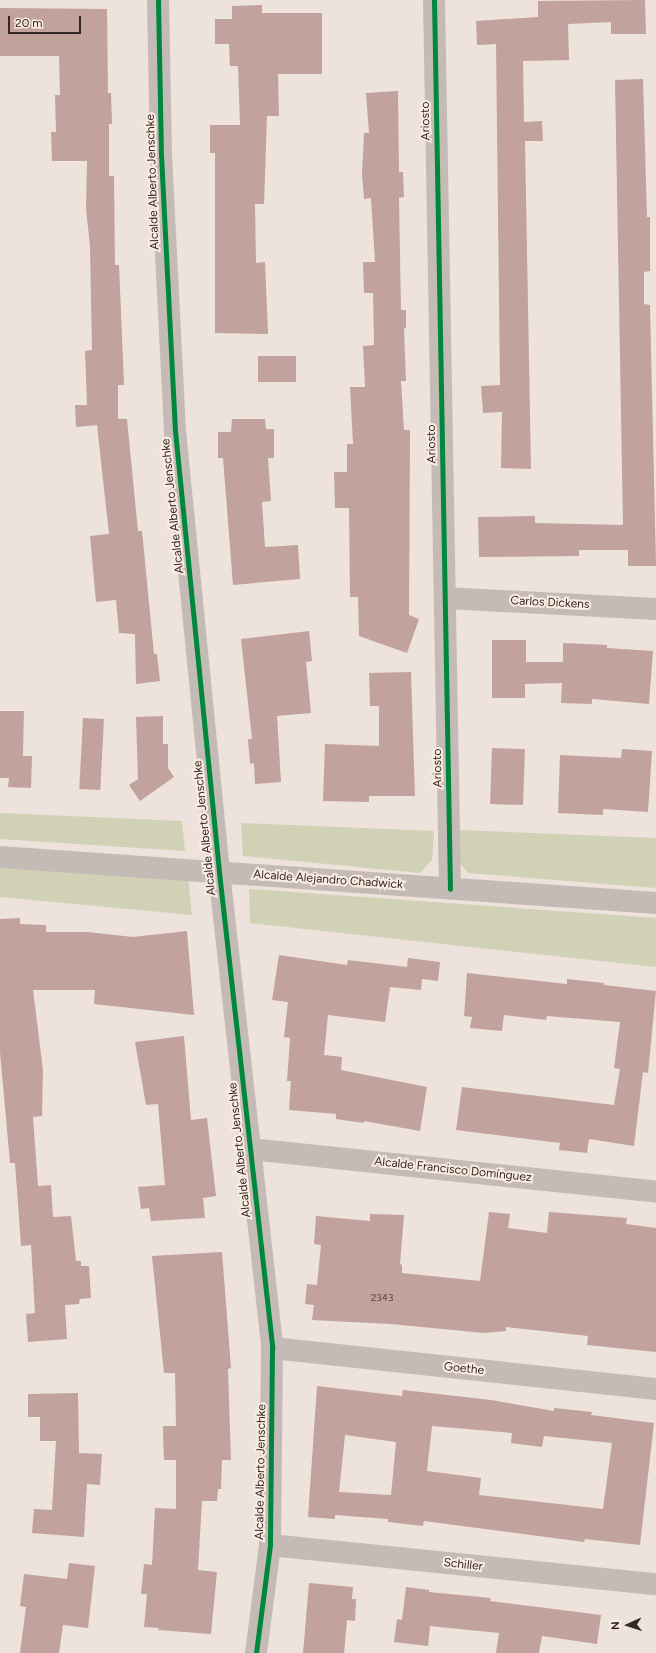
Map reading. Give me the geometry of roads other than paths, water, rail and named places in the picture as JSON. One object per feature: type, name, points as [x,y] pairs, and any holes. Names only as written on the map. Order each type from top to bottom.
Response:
[{"type":"street","name":"Alcalde Alberto Jenschke","points":[[158,0],[160,155],[175,432],[219,872],[272,1348],[270,1545],[256,1653]]},
{"type":"street","name":"Ariosto","points":[[434,0],[450,889]]},
{"type":"street","name":"Carlos Dickens","points":[[445,598],[656,608]]},
{"type":"street","name":"Alcalde Alejandro Chadwick","points":[[0,857],[656,903]]},
{"type":"street","name":"Alcalde Francisco Domínguez","points":[[250,1150],[656,1192]]},
{"type":"street","name":"Goethe","points":[[272,1348],[656,1389]]},
{"type":"street","name":"Schiller","points":[[270,1545],[656,1584]]}]
